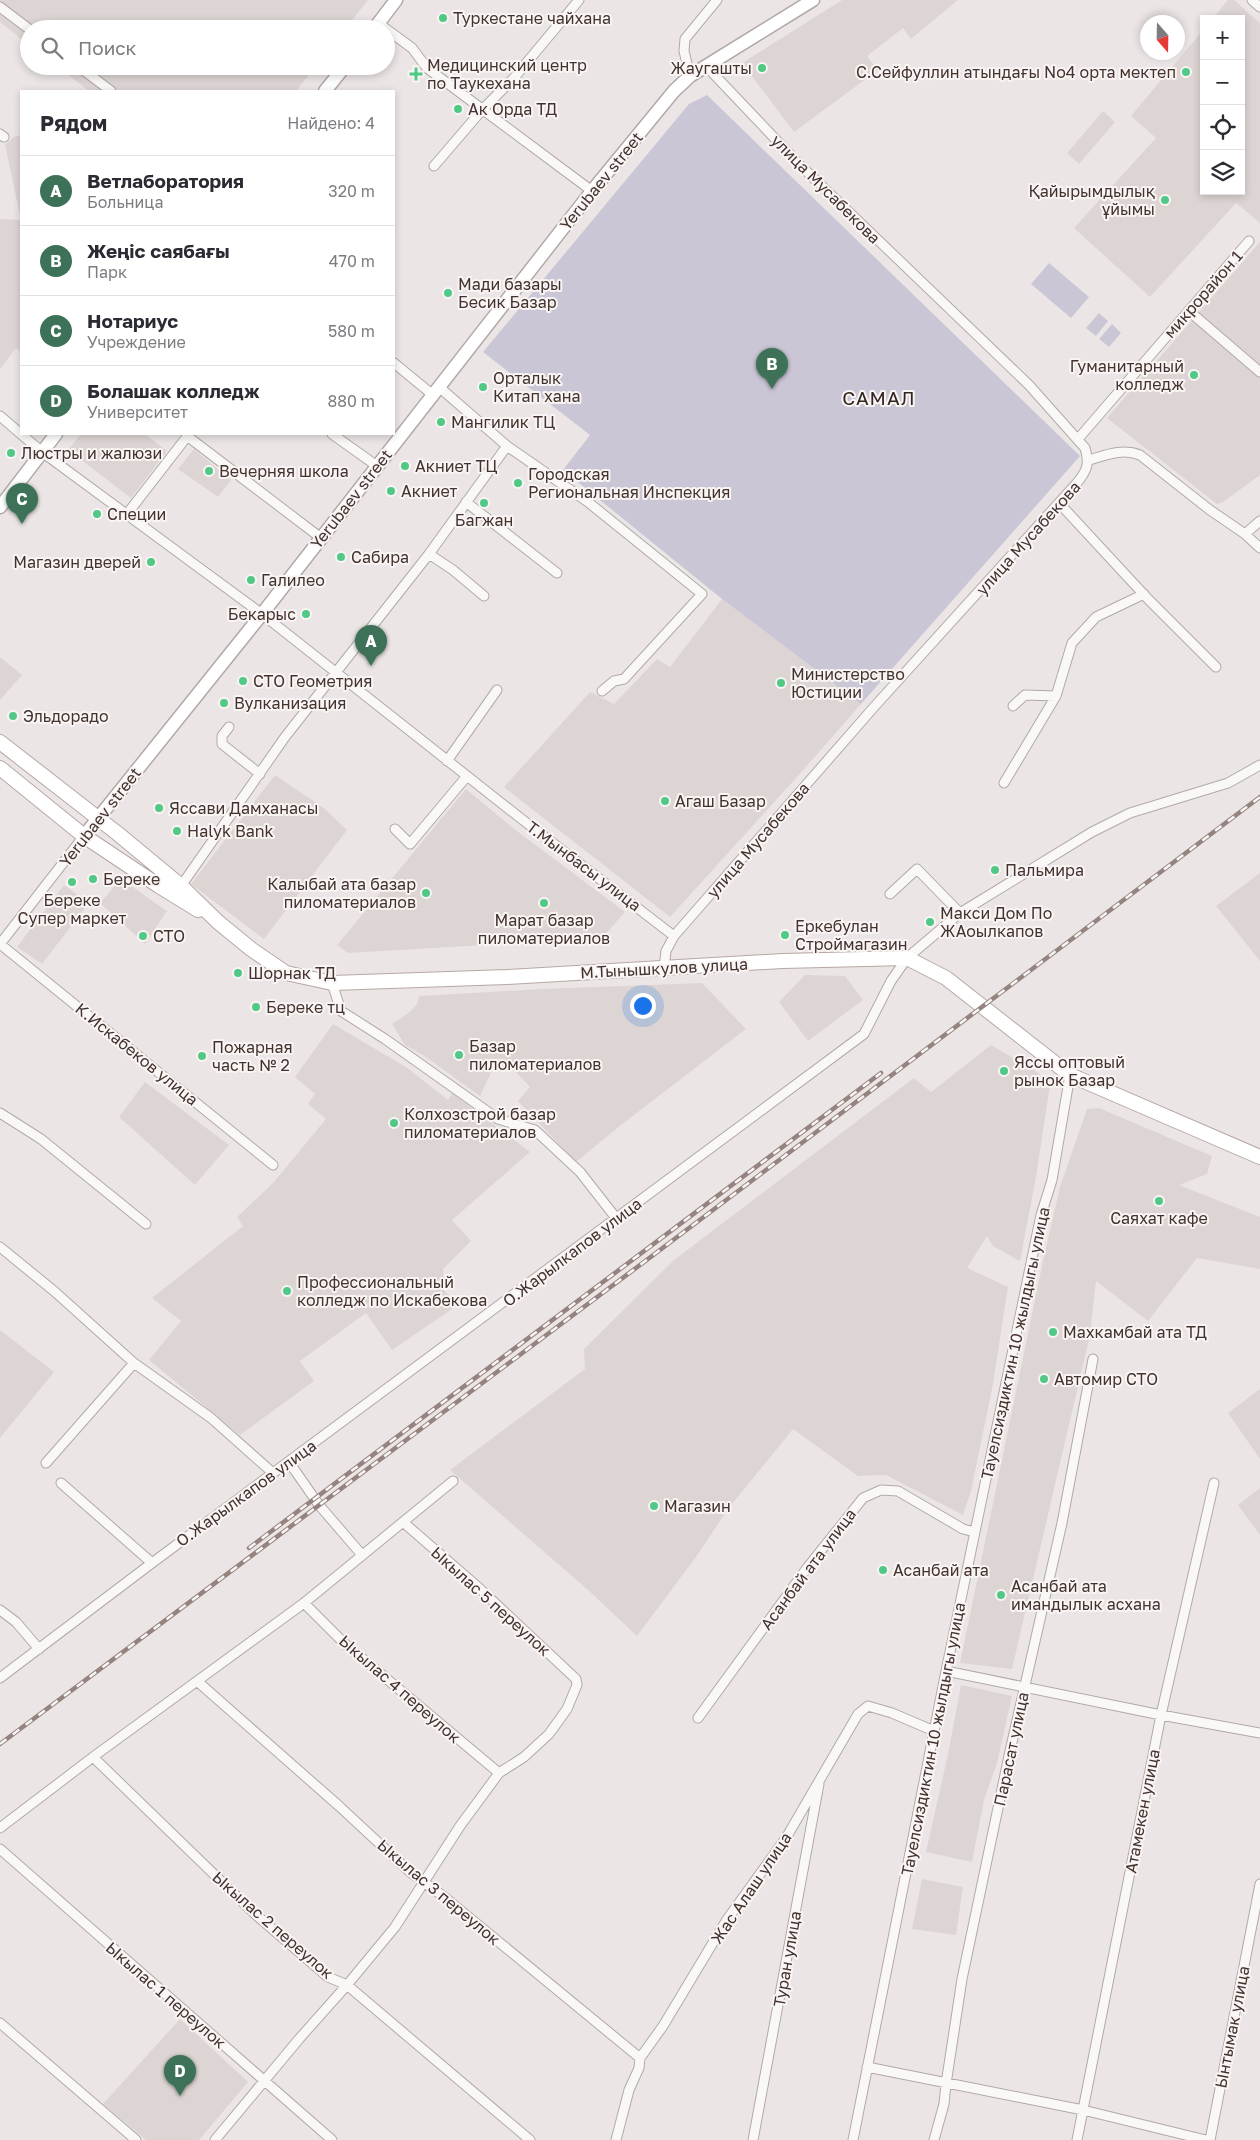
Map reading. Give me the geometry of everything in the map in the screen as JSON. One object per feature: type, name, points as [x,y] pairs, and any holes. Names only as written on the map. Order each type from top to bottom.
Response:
[{"type":"main road","points":[[381,20],[396,0]]},
{"type":"main road","name":"Yerubaev street","points":[[84,836],[262,614],[592,191],[674,91],[690,76],[813,0]]},
{"type":"main road","points":[[326,90],[338,75]]},
{"type":"main road","points":[[0,507],[55,435]]},
{"type":"main road","name":"М.Тынышкулов улица","points":[[0,742],[98,818],[181,886],[218,922],[251,949],[286,973],[332,983],[507,976],[782,961],[908,958],[946,978],[1070,1075],[1260,1157]]},
{"type":"main road","name":"М.Тынышкулов улица","points":[[0,768],[84,836],[159,886],[218,922]]},
{"type":"street","points":[[434,166],[482,110],[513,79],[579,0]]},
{"type":"street","points":[[690,76],[683,45],[685,39],[717,0]]},
{"type":"street","points":[[1252,0],[1260,6]]},
{"type":"street","points":[[0,7],[20,22]]},
{"type":"street","points":[[395,38],[412,48],[427,68],[592,191]]},
{"type":"street","name":"улица Мусабекова","points":[[674,936],[881,699],[1060,504],[1084,475],[1089,460],[1085,448],[1078,438],[1029,385],[802,167],[706,66]]},
{"type":"street","points":[[90,75],[110,90]]},
{"type":"street","name":"микрорайон 1","points":[[1078,438],[1249,241]]},
{"type":"street","points":[[1189,311],[1260,372]]},
{"type":"street","points":[[395,364],[436,391],[508,446],[588,502],[702,594],[624,679],[614,681],[602,691]]},
{"type":"street","name":"Т.Мынбасы улица","points":[[0,416],[20,433]]},
{"type":"street","name":"Т.Мынбасы улица","points":[[22,435],[42,452],[262,614],[447,761],[674,936]]},
{"type":"street","points":[[127,514],[188,435],[321,538]]},
{"type":"street","points":[[333,435],[377,466]]},
{"type":"street","points":[[181,886],[285,737],[430,554],[508,446]]},
{"type":"street","points":[[1089,460],[1116,452],[1130,451],[1140,455],[1210,510],[1245,534],[1260,548]]},
{"type":"street","points":[[466,502],[557,573]]},
{"type":"street","points":[[1060,504],[1144,594],[1216,667]]},
{"type":"street","points":[[1245,534],[1260,521]]},
{"type":"street","points":[[430,554],[484,596]]},
{"type":"street","points":[[1004,783],[1056,696],[1072,643],[1096,618],[1144,594]]},
{"type":"street","points":[[447,761],[497,690]]},
{"type":"street","points":[[1013,706],[1025,694],[1056,696]]},
{"type":"street","points":[[229,727],[222,736],[222,744],[260,774]]},
{"type":"street","name":"О.Жарылкапов улица","points":[[0,1678],[864,1034],[890,981],[908,958],[960,913],[1092,832],[1130,813],[1228,783],[1260,765]]},
{"type":"street","points":[[395,829],[410,844],[467,776]]},
{"type":"street","name":"Yerubaev street","points":[[0,944],[84,836]]},
{"type":"street","points":[[890,894],[916,869],[960,913]]},
{"type":"street","points":[[664,968],[666,951],[674,936]]},
{"type":"street","name":"К.Искабеков улица","points":[[0,944],[273,1165]]},
{"type":"street","points":[[332,983],[341,1011],[385,1039],[498,1119],[535,1130],[580,1172],[616,1218]]},
{"type":"street","name":"Тауелсиздиктин 10 жылдыгы улица","points":[[853,2140],[946,1670],[1041,1215],[1052,1180],[1070,1075]]},
{"type":"street","points":[[0,1113],[41,1139],[146,1224]]},
{"type":"street","points":[[0,1246],[54,1291],[134,1363],[211,1418],[274,1473]]},
{"type":"street","name":"Парасат улица","points":[[934,2140],[944,2104],[962,1979],[1062,1523],[1094,1359]]},
{"type":"street","points":[[46,1463],[134,1363]]},
{"type":"street","points":[[289,1462],[319,1505],[362,1555]]},
{"type":"street","points":[[0,1828],[93,1757],[304,1603],[453,1481]]},
{"type":"street","points":[[61,1483],[152,1563]]},
{"type":"street","name":"Атамекен улица","points":[[1077,2140],[1161,1715],[1214,1483]]},
{"type":"street","name":"Асанбай ата улица","points":[[698,1718],[807,1568],[863,1498],[881,1490],[898,1491],[963,1529],[975,1532]]},
{"type":"street","name":"Ыкылас 5 переулок","points":[[403,1522],[479,1588],[578,1682],[567,1709],[549,1734],[524,1757],[499,1774]]},
{"type":"street","name":"Ыкылас 4 переулок","points":[[304,1603],[344,1643],[499,1774]]},
{"type":"street","points":[[0,1610],[16,1622],[39,1649]]},
{"type":"street","points":[[946,1670],[1260,1734]]},
{"type":"street","name":"Ыкылас 3 переулок","points":[[197,1681],[339,1806],[410,1872],[444,1896],[640,2058]]},
{"type":"street","name":"Жас Алаш улица","points":[[616,2140],[629,2090],[639,2068],[640,2058],[663,2026],[726,1921],[786,1838],[858,1714],[868,1706],[934,1731]]},
{"type":"street","name":"Ыкылас 2 переулок","points":[[93,1757],[255,1914],[328,1977],[347,1985],[530,2140]]},
{"type":"street","points":[[215,2140],[265,2082],[298,2039],[347,1985],[395,1927],[460,1826],[499,1774]]},
{"type":"street","name":"Туран улица","points":[[752,2140],[820,1778]]},
{"type":"street","name":"Ыкылас 1 переулок","points":[[0,1849],[332,2140]]},
{"type":"street","name":"Ынтымак улица","points":[[1210,2140],[1260,1884]]},
{"type":"street","points":[[0,2023],[136,2140]]},
{"type":"street","points":[[867,2068],[1083,2110],[1206,2140]]},
{"type":"shaded area","points":[[0,0],[368,0],[352,20],[20,20],[20,38],[0,22]]},
{"type":"shaded area","points":[[842,0],[958,0],[911,39],[903,28],[867,56],[878,70],[794,132],[742,63]]},
{"type":"shaded area","name":"Қайырымдылық ұйымы","points":[[1228,0],[1234,0],[1260,23],[1260,223],[1236,203],[1150,297],[1074,228],[1156,138],[1131,116],[1178,60],[1185,60],[1185,52],[1200,34],[1200,195],[1245,195],[1245,15],[1215,15]]},
{"type":"shaded area","points":[[69,75],[309,75],[297,90],[88,90]]},
{"type":"shaded area","points":[[707,95],[1080,456],[861,704],[722,599],[563,470],[590,435],[483,352],[689,104]]},
{"type":"shaded area","points":[[1103,111],[1115,122],[1079,164],[1067,153]]},
{"type":"shaded area","points":[[20,135],[20,215],[5,145],[13,137]]},
{"type":"shaded area","points":[[0,219],[20,220],[20,351],[16,348],[0,369]]},
{"type":"shaded area","points":[[1260,242],[1260,475],[1223,502],[1217,504],[1107,418]]},
{"type":"shaded area","points":[[1049,263],[1089,297],[1071,318],[1031,284]]},
{"type":"shaded area","points":[[1099,313],[1108,321],[1096,336],[1086,328]]},
{"type":"shaded area","points":[[1112,324],[1121,333],[1109,347],[1099,339]]},
{"type":"shaded area","points":[[80,435],[146,435],[167,451],[131,498],[68,450]]},
{"type":"shaded area","points":[[194,449],[231,480],[218,497],[178,469]]},
{"type":"shaded area","points":[[722,599],[861,704],[670,917],[504,787],[590,692],[614,704],[657,659],[670,667]]},
{"type":"shaded area","points":[[0,657],[22,675],[0,700]]},
{"type":"shaded area","points":[[275,775],[325,809],[347,830],[264,939],[191,884]]},
{"type":"shaded area","points":[[466,789],[513,828],[625,912],[602,938],[348,953],[337,945]]},
{"type":"shaded area","points":[[1260,873],[1260,961],[1216,906]]},
{"type":"shaded area","points":[[121,879],[167,911],[145,944],[100,903]]},
{"type":"shaded area","points":[[64,885],[89,903],[42,964],[17,947]]},
{"type":"shaded area","points":[[805,975],[845,976],[863,1000],[808,1041],[779,1002]]},
{"type":"shaded area","points":[[702,983],[746,1029],[576,1162],[518,1101],[530,1087],[505,1061],[498,1058],[480,1096],[423,1055],[405,1045],[392,1024],[410,1012],[417,1004],[419,996]]},
{"type":"shaded area","points":[[333,1024],[406,1067],[448,1100],[452,1093],[530,1152],[452,1220],[471,1241],[443,1269],[444,1290],[458,1305],[392,1350],[366,1313],[300,1361],[314,1381],[240,1435],[149,1360],[181,1321],[152,1298],[243,1226],[237,1217],[273,1183],[326,1119],[308,1104],[315,1094],[295,1077]]},
{"type":"shaded area","points":[[991,1045],[1037,1072],[1050,1085],[1036,1177],[1020,1261],[993,1246],[987,1236],[967,1268],[1008,1287],[993,1384],[971,1491],[963,1515],[886,1475],[858,1476],[793,1429],[728,1509],[696,1557],[637,1636],[588,1590],[450,1470],[585,1369],[584,1349],[674,1260],[914,1078],[931,1092]]},
{"type":"shaded area","points":[[145,1082],[229,1145],[195,1185],[119,1117]]},
{"type":"shaded area","points":[[1099,1108],[1212,1156],[1207,1174],[1179,1185],[1260,1217],[1260,1269],[1197,1258],[1148,1321],[1096,1281],[1090,1335],[1012,1669],[960,1663],[1060,1187],[1087,1109]]},
{"type":"shaded area","points":[[0,1330],[54,1372],[0,1438]]},
{"type":"shaded area","points":[[1260,1389],[1260,1459],[1228,1413]]},
{"type":"shaded area","points":[[1260,1488],[1260,1535],[1238,1505]]},
{"type":"shaded area","points":[[961,1685],[1012,1696],[997,1763],[984,1800],[972,1862],[926,1852]]},
{"type":"shaded area","points":[[922,1879],[963,1887],[956,1935],[912,1929]]},
{"type":"shaded area","points":[[180,2019],[248,2082],[199,2140],[146,2140],[103,2104]]},
{"type":"railway","points":[[0,1744],[656,1253],[1260,797]]},
{"type":"railway","points":[[249,1548],[881,1073]]},
{"type":"place","name":"Туркестане чайхана","points":[[443,18]]},
{"type":"place","name":"Жаугашты","points":[[762,68]]},
{"type":"place","name":"С.Сейфуллин атындағы No4 орта мектеп","points":[[1186,72]]},
{"type":"place","name":"Медицинский центр по Таукехана","points":[[416,74]]},
{"type":"place","name":"Ак Орда ТД","points":[[458,109]]},
{"type":"place","name":"Қайырымдылық ұйымы","points":[[1165,200]]},
{"type":"place","name":"Мади базары Бесик Базар","points":[[448,293]]},
{"type":"place","name":"Гуманитарный колледж","points":[[1194,375]]},
{"type":"place","name":"Орталык Китап хана","points":[[483,387]]},
{"type":"place","name":"Жеңіс саябағы","points":[[772,389]]},
{"type":"place","name":"Мангилик ТЦ","points":[[441,422]]},
{"type":"place","name":"Люстры и жалюзи","points":[[11,453]]},
{"type":"place","name":"Акниет ТЦ","points":[[405,466]]},
{"type":"place","name":"Вечерняя школа","points":[[209,471]]},
{"type":"place","name":"Городская Региональная Инспекция","points":[[518,483]]},
{"type":"place","name":"Акниет","points":[[391,491]]},
{"type":"place","name":"Багжан","points":[[484,503]]},
{"type":"place","name":"Специи","points":[[97,514]]},
{"type":"place","name":"Нотариус","points":[[22,524]]},
{"type":"place","name":"Сабира","points":[[341,557]]},
{"type":"place","name":"Магазин дверей","points":[[151,562]]},
{"type":"place","name":"Галилео","points":[[251,580]]},
{"type":"place","name":"Бекарыс","points":[[306,614]]},
{"type":"place","name":"Ветлаборатория","points":[[371,666]]},
{"type":"place","name":"СТО Геометрия","points":[[243,681]]},
{"type":"place","name":"Министерство Юстиции","points":[[781,683]]},
{"type":"place","name":"Вулканизация","points":[[224,703]]},
{"type":"place","name":"Эльдорадо","points":[[13,716]]},
{"type":"place","name":"Агаш Базар","points":[[665,801]]},
{"type":"place","name":"Яссави Дамханасы","points":[[159,808]]},
{"type":"place","name":"Halyk Bank","points":[[177,831]]},
{"type":"place","name":"Пальмира","points":[[995,870]]},
{"type":"place","name":"Береке","points":[[93,879]]},
{"type":"place","name":"Береке Супер маркет","points":[[72,882]]},
{"type":"place","name":"Калыбай ата базар пиломатериалов","points":[[426,893]]},
{"type":"place","name":"Марат базар пиломатериалов","points":[[544,903]]},
{"type":"place","name":"Макси Дом По ЖАоылкапов","points":[[930,922]]},
{"type":"place","name":"Еркебулан Строймагазин","points":[[785,935]]},
{"type":"place","name":"СТО","points":[[143,936]]},
{"type":"place","name":"Шорнак ТД","points":[[238,973]]},
{"type":"place","name":"Береке тц","points":[[256,1007]]},
{"type":"place","name":"Базар пиломатериалов","points":[[459,1055]]},
{"type":"place","name":"Пожарная часть № 2","points":[[202,1056]]},
{"type":"place","name":"Яссы оптовый рынок Базар","points":[[1004,1071]]},
{"type":"place","name":"Колхозстрой базар пиломатериалов","points":[[394,1123]]},
{"type":"place","name":"Саяхат кафе","points":[[1159,1201]]},
{"type":"place","name":"Профессиональный колледж по Искабекова","points":[[287,1291]]},
{"type":"place","name":"Махкамбай ата ТД","points":[[1053,1332]]},
{"type":"place","name":"Автомир СТО","points":[[1044,1379]]},
{"type":"place","name":"Магазин","points":[[654,1506]]},
{"type":"place","name":"Асанбай ата","points":[[883,1570]]},
{"type":"place","name":"Асанбай ата имандылык асхана","points":[[1001,1595]]},
{"type":"place","name":"Болашак колледж","points":[[180,2096]]},
{"type":"district","name":"САМАЛ","points":[[879,398]]}]
